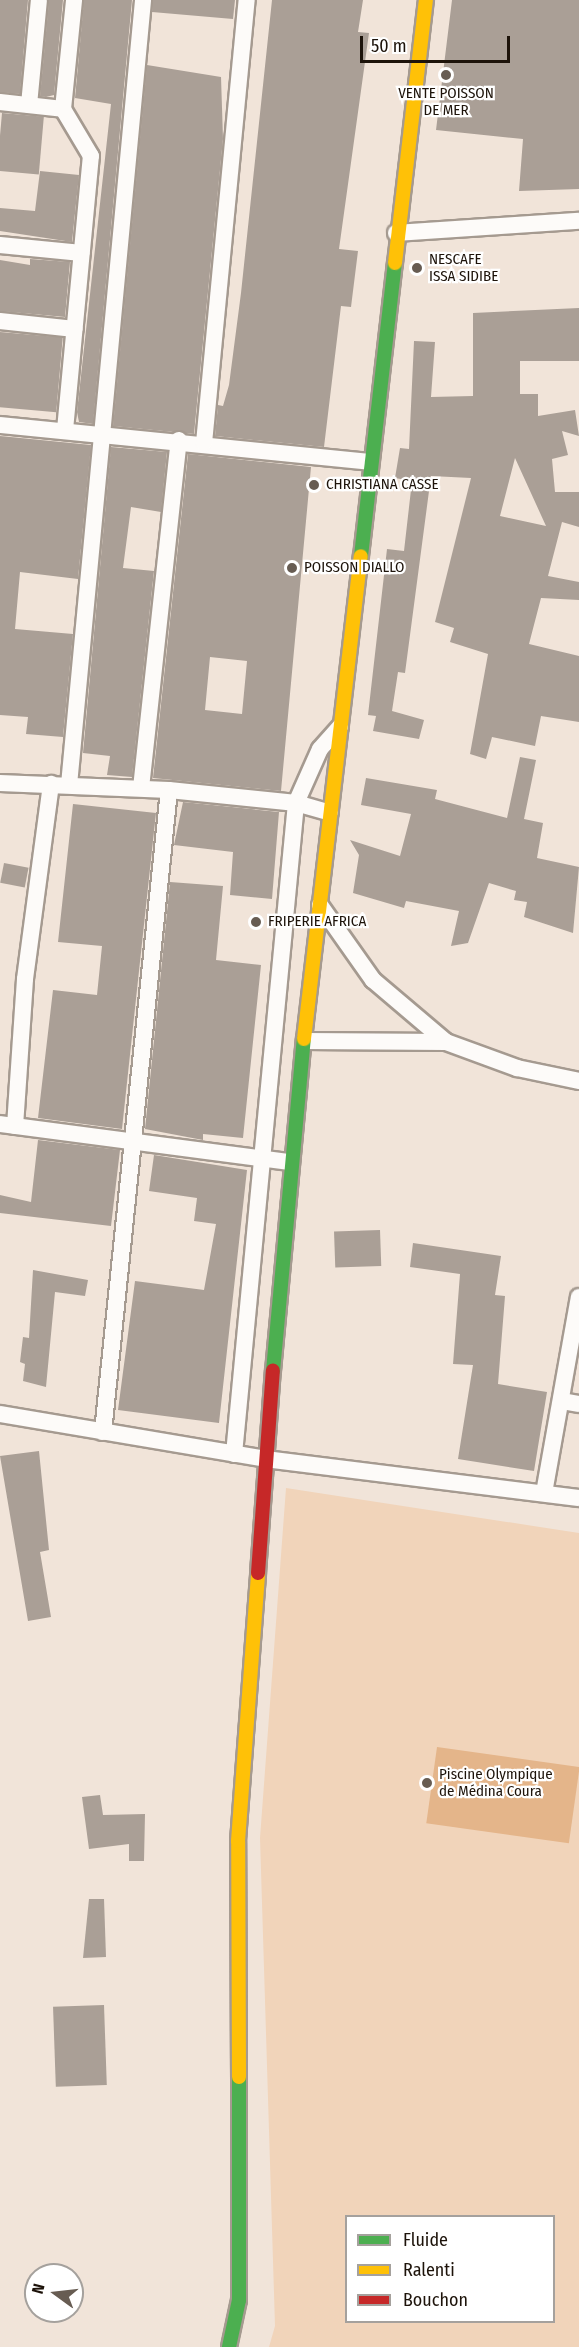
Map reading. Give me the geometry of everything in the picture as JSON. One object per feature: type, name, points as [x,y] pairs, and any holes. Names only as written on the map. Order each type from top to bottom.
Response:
[{"type":"street","points":[[29,105],[39,0]]},
{"type":"street","points":[[65,430],[91,156],[63,109],[74,0]]},
{"type":"street","points":[[69,785],[143,0]]},
{"type":"street","points":[[204,443],[247,0]]},
{"type":"street","points":[[229,2347],[239,2300],[238,1841],[265,1459],[290,1162],[369,462],[426,0]]},
{"type":"street","points":[[0,102],[63,109]]},
{"type":"street","points":[[396,233],[579,221]]},
{"type":"street","points":[[0,245],[82,253]]},
{"type":"street","points":[[0,321],[75,329]]},
{"type":"street","points":[[0,425],[179,440],[369,462]]},
{"type":"street","points":[[141,788],[179,440]]},
{"type":"street","points":[[234,1454],[296,803],[320,748],[340,727]]},
{"type":"street","points":[[0,783],[169,790],[296,803],[330,813]]},
{"type":"street","points":[[51,784],[8,1125],[290,1162]]},
{"type":"street","points":[[103,1432],[169,790]]},
{"type":"street","points":[[320,905],[373,980],[446,1042]]},
{"type":"street","points":[[304,1041],[446,1042],[517,1068],[579,1080]]},
{"type":"street","points":[[544,1493],[579,1297]]},
{"type":"street","points":[[562,1401],[579,1404]]},
{"type":"street","points":[[0,1414],[265,1459],[579,1498]]},
{"type":"shaded area","points":[[286,1488],[579,1533],[579,2347],[269,2347],[275,2326],[260,1838]]},
{"type":"shaded area","points":[[437,1747],[579,1767],[569,1843],[426,1823]]},
{"type":"building","points":[[0,0],[28,0],[20,94],[0,92]]},
{"type":"building","points":[[49,0],[63,0],[54,95],[46,97],[40,96]]},
{"type":"building","points":[[84,0],[132,0],[93,424],[79,422],[77,412],[111,104],[75,98]]},
{"type":"building","points":[[153,0],[235,0],[233,19],[152,12]]},
{"type":"building","points":[[272,0],[363,0],[358,32],[369,33],[339,249],[358,251],[351,307],[341,306],[324,447],[215,436],[218,405],[223,406],[229,385]]},
{"type":"building","points":[[452,0],[579,0],[579,189],[519,191],[523,139],[436,130]]},
{"type":"building","points":[[147,65],[221,77],[223,139],[194,434],[113,426]]},
{"type":"building","points":[[2,113],[44,117],[39,174],[0,171]]},
{"type":"building","points":[[40,171],[79,175],[72,242],[0,231],[0,208],[35,211]]},
{"type":"building","points":[[30,259],[70,262],[65,317],[0,311],[0,260],[30,265]]},
{"type":"building","points":[[579,308],[579,361],[520,361],[520,394],[538,394],[538,416],[575,410],[579,436],[562,431],[568,455],[552,459],[555,492],[579,492],[579,527],[562,522],[548,576],[579,582],[579,600],[541,598],[529,644],[579,656],[579,722],[541,716],[535,746],[492,737],[486,759],[470,754],[488,654],[450,642],[454,628],[435,622],[471,478],[431,476],[405,673],[398,672],[392,711],[424,720],[419,739],[373,731],[376,716],[368,715],[387,549],[404,551],[412,481],[395,478],[400,448],[409,449],[414,341],[435,342],[431,397],[473,396],[473,313]],"holes":[[[515,458],[546,526],[500,516]]]},
{"type":"building","points":[[0,332],[63,337],[56,412],[0,407]]},
{"type":"building","points":[[0,436],[91,445],[78,579],[20,572],[15,629],[73,634],[63,737],[26,734],[28,717],[0,715]]},
{"type":"building","points":[[111,447],[167,452],[161,512],[131,507],[123,568],[154,571],[132,777],[107,775],[110,756],[83,753]]},
{"type":"building","points":[[188,454],[311,467],[281,791],[153,778]],"holes":[[[210,657],[247,661],[242,714],[205,710]]]},
{"type":"building","points":[[520,757],[536,760],[524,819],[543,823],[537,858],[579,867],[573,933],[524,917],[527,902],[514,900],[516,891],[489,883],[468,943],[451,946],[459,911],[406,901],[404,908],[353,893],[359,855],[350,840],[400,856],[411,814],[361,805],[366,778],[437,790],[435,799],[507,818]]},
{"type":"building","points":[[183,802],[279,812],[272,899],[230,895],[233,852],[174,845]]},
{"type":"building","points":[[73,804],[156,813],[122,1129],[38,1118],[53,990],[97,995],[102,946],[58,942]]},
{"type":"building","points":[[4,863],[29,868],[25,887],[0,883]]},
{"type":"building","points":[[170,882],[223,886],[216,960],[261,965],[243,1138],[203,1134],[203,1140],[145,1129]]},
{"type":"building","points":[[38,1140],[120,1150],[111,1226],[0,1213],[0,1195],[31,1202]]},
{"type":"building","points":[[154,1155],[247,1170],[219,1423],[118,1410],[135,1281],[204,1290],[216,1224],[194,1221],[197,1198],[149,1191]]},
{"type":"building","points":[[380,1230],[381,1266],[335,1268],[334,1232]]},
{"type":"building","points":[[413,1243],[501,1256],[495,1295],[505,1296],[498,1384],[547,1392],[534,1471],[458,1459],[473,1365],[453,1364],[460,1274],[410,1267]]},
{"type":"building","points":[[33,1270],[88,1280],[85,1296],[55,1292],[46,1387],[23,1381],[25,1364],[20,1362],[23,1337],[29,1338]]},
{"type":"building","points":[[39,1451],[49,1550],[40,1552],[51,1617],[28,1621],[0,1456]]},
{"type":"building","points":[[100,1795],[103,1815],[145,1814],[144,1861],[129,1861],[129,1844],[89,1849],[82,1797]]},
{"type":"building","points":[[89,1899],[104,1899],[106,1957],[83,1958]]},
{"type":"building","points":[[104,2005],[107,2085],[56,2087],[53,2007]]},
{"type":"traffic: fast","points":[[361,556],[395,263]]},
{"type":"traffic: fast","points":[[273,1371],[304,1039]]},
{"type":"traffic: fast","points":[[229,2347],[239,2300],[239,2077]]},
{"type":"traffic: slow","points":[[395,263],[426,0]]},
{"type":"traffic: slow","points":[[304,1039],[361,556]]},
{"type":"traffic: slow","points":[[239,2077],[238,1841],[258,1573]]},
{"type":"traffic: jam","points":[[258,1573],[273,1371]]},
{"type":"place","name":"VENTE POISSON DE MER","points":[[446,75]]},
{"type":"place","name":"NESCAFE ISSA SIDIBE","points":[[417,268]]},
{"type":"place","name":"CHRISTIANA CASSE","points":[[314,485]]},
{"type":"place","name":"POISSON DIALLO","points":[[292,568]]},
{"type":"place","name":"FRIPERIE AFRICA","points":[[256,922]]},
{"type":"place","name":"Piscine Olympique de Médina Coura","points":[[427,1783]]}]
